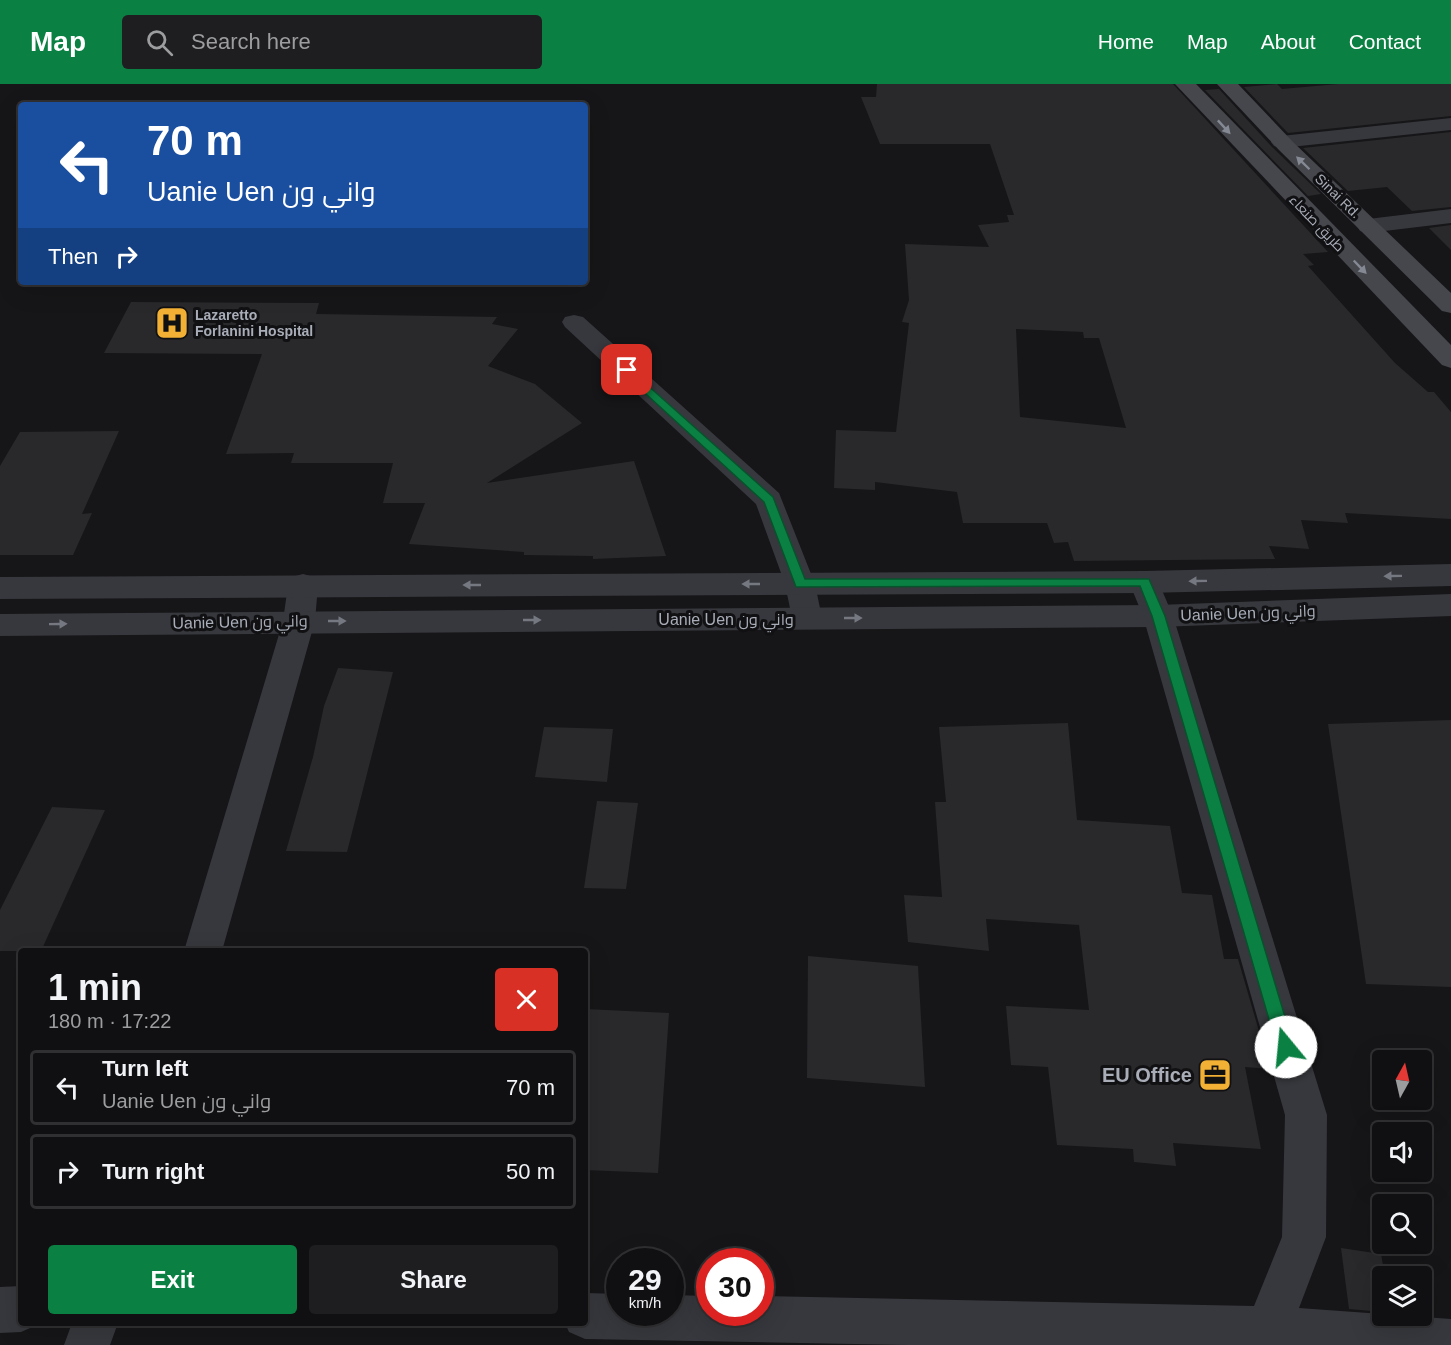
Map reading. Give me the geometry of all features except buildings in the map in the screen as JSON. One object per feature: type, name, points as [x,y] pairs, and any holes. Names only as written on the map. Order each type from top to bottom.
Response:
[{"type":"main road","name":"طريق صنعاء","points":[[1185,84],[1451,360]]},
{"type":"main road","name":"Sinai Rd.","points":[[1227,84],[1281,142],[1451,306]]},
{"type":"street","points":[[1281,142],[1451,124]]},
{"type":"street","points":[[1368,226],[1451,216]]},
{"type":"street","points":[[574,322],[769,500],[800,584],[807,618]]},
{"type":"street","name":"Uanie Uen واني ون","points":[[0,588],[1144,582],[1451,575]]},
{"type":"street","points":[[1144,582],[1158,616],[1306,1115],[1304,1237],[1268,1337]]},
{"type":"street","points":[[204,948],[299,621],[303,585]]},
{"type":"street","name":"Uanie Uen واني ون","points":[[0,625],[1158,616],[1451,604]]},
{"type":"street","points":[[0,1310],[18,1309]]},
{"type":"street","points":[[588,1316],[1451,1342]]},
{"type":"street","points":[[87,1345],[94,1326]]},
{"type":"place","name":"Lazaretto Forlanini Hospital","points":[[172,323]]},
{"type":"place","name":"EU Office","points":[[1215,1075]]},
{"type":"route","points":[[627,370],[769,500],[800,584],[1144,582],[1158,616],[1286,1047]]}]
